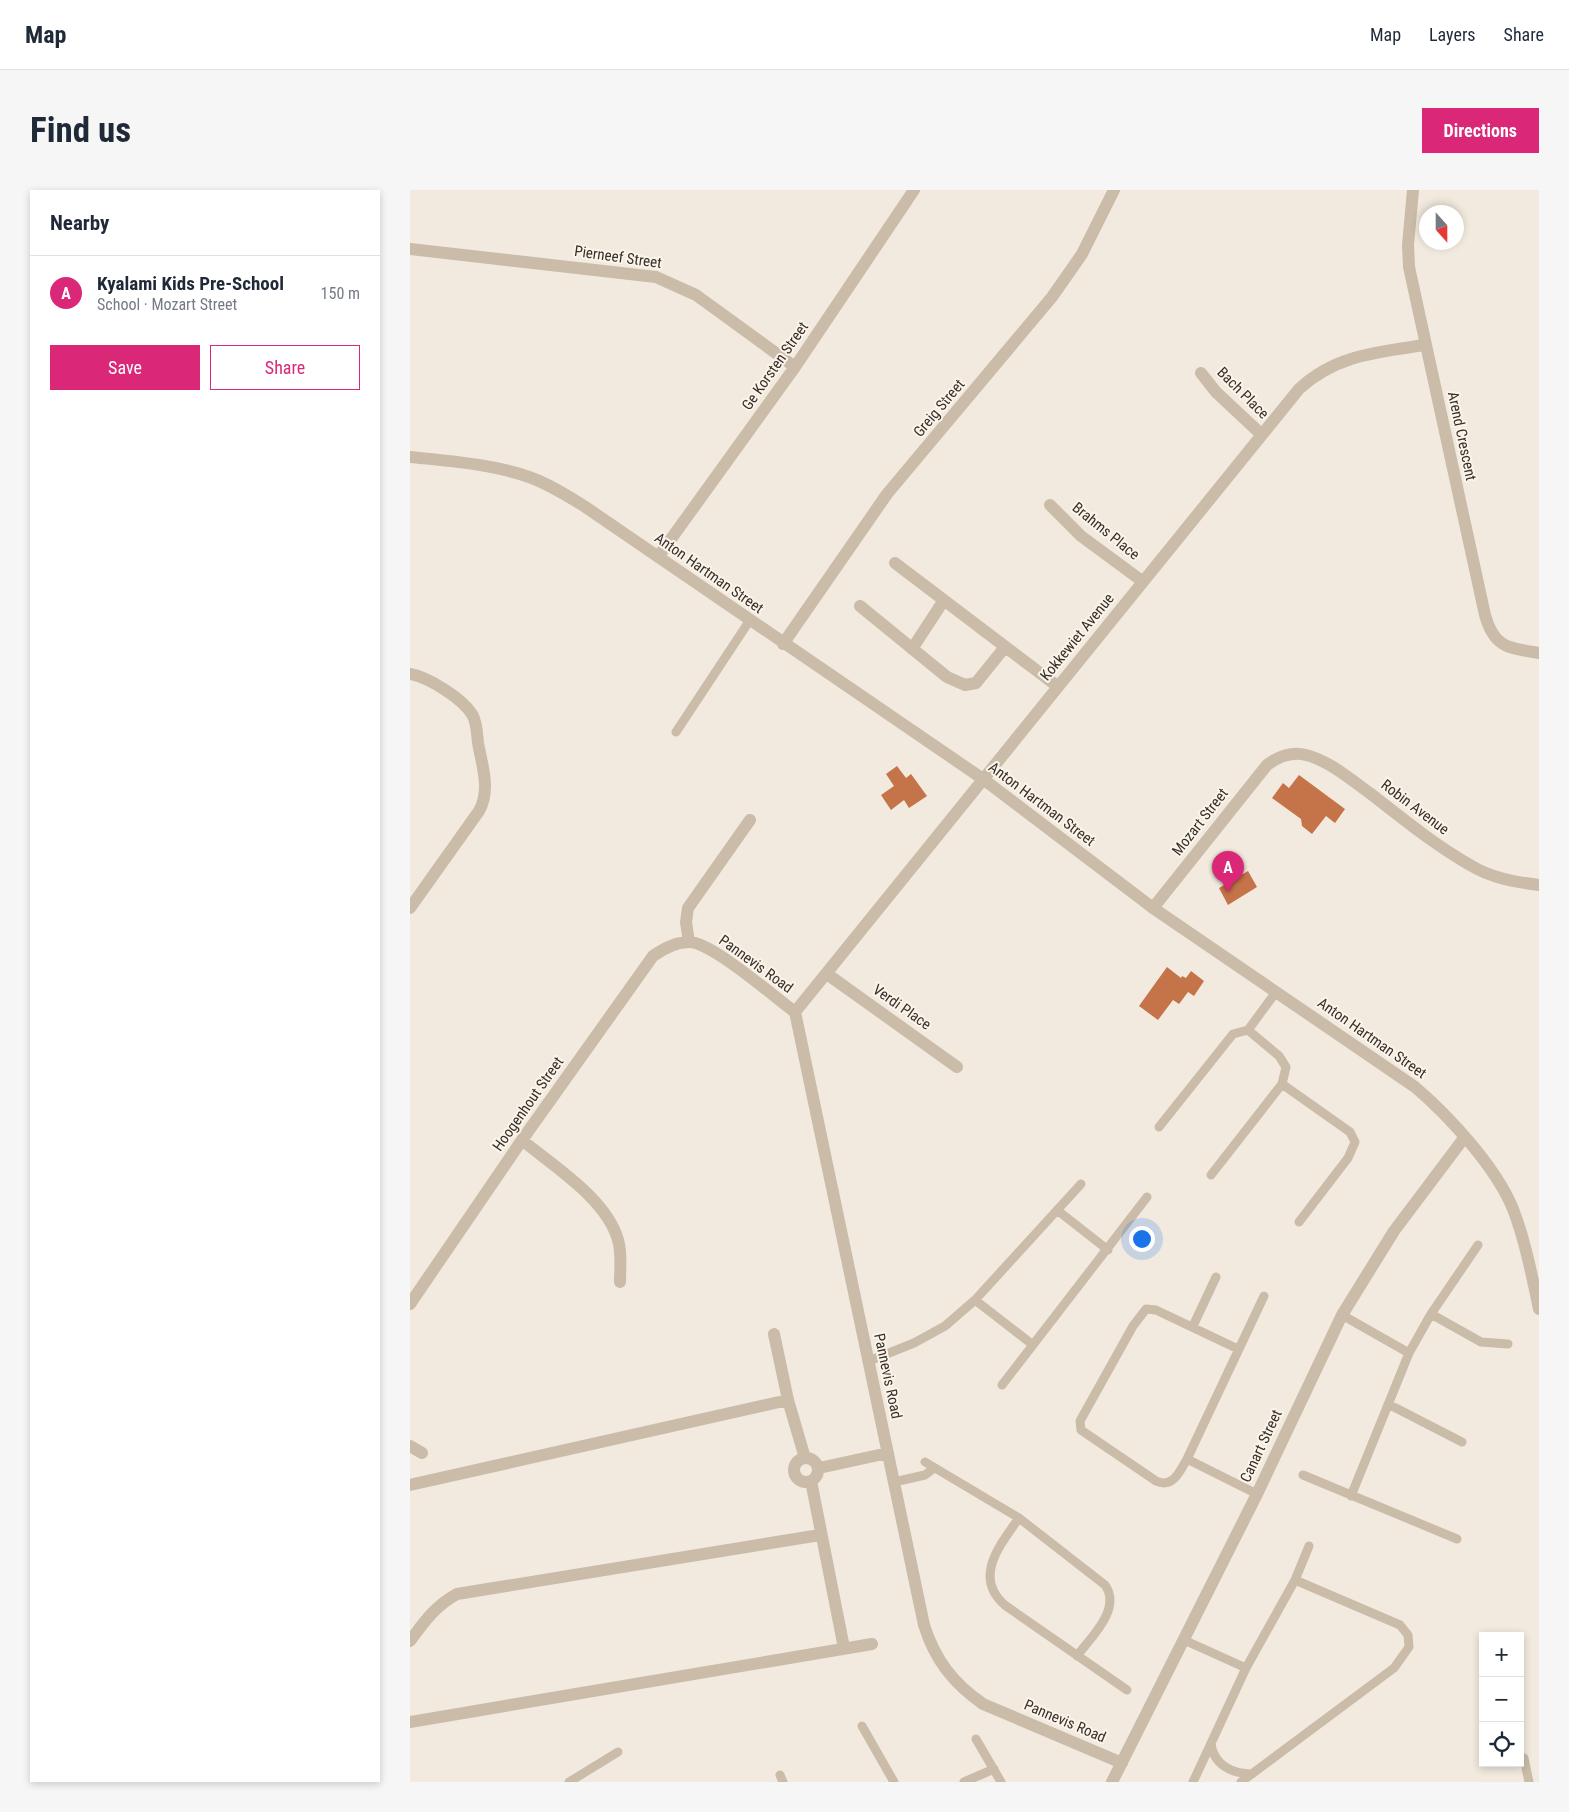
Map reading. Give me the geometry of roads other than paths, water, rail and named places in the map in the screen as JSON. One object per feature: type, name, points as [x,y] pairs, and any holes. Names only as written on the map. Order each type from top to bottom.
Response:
[{"type":"street","name":"Ge Korsten Street","points":[[658,557],[795,367],[914,190]]},
{"type":"street","name":"Greig Street","points":[[783,644],[887,494],[1052,297],[1082,254],[1114,190]]},
{"type":"street","name":"Arend Crescent","points":[[1413,190],[1408,245],[1409,259],[1425,345],[1488,625],[1498,642],[1504,646],[1539,653]]},
{"type":"street","name":"Pierneef Street","points":[[410,249],[656,277],[696,295],[795,367]]},
{"type":"street","name":"Kokkewiet Avenue","points":[[795,1012],[1299,389],[1324,368],[1344,360],[1425,345]]},
{"type":"street","name":"Bach Place","points":[[1201,373],[1216,392],[1262,435]]},
{"type":"street","name":"Anton Hartman Street","points":[[410,457],[503,469],[543,482],[584,506],[783,644],[983,779],[1153,908],[1415,1087],[1433,1103],[1486,1162],[1512,1208],[1539,1309]]},
{"type":"street","name":"Brahms Place","points":[[1050,505],[1081,536],[1142,581]]},
{"type":"street","points":[[895,564],[1057,686]]},
{"type":"street","points":[[912,649],[944,600]]},
{"type":"street","points":[[860,606],[947,677],[971,685],[976,683],[1005,647]]},
{"type":"street","points":[[410,674],[431,681],[472,714],[476,727],[485,788],[484,803],[479,811],[410,908]]},
{"type":"street","name":"Robin Avenue","points":[[1275,758],[1298,754],[1318,760],[1343,774],[1428,838],[1471,866],[1490,875],[1514,882],[1539,885]]},
{"type":"street","name":"Mozart Street","points":[[1153,908],[1267,765],[1275,758]]},
{"type":"street","points":[[689,942],[686,922],[688,908],[750,820]]},
{"type":"street","name":"Pannevis Road","points":[[689,942],[716,953],[795,1012],[924,1625],[938,1658],[950,1676],[983,1704],[1122,1763]]},
{"type":"street","name":"Hoogenhout Street","points":[[410,1304],[522,1140],[653,956],[671,946],[689,942]]},
{"type":"street","name":"Verdi Place","points":[[827,974],[958,1067]]},
{"type":"street","name":"Canart Street","points":[[1112,1782],[1257,1494],[1342,1315],[1394,1231],[1464,1138]]},
{"type":"street","points":[[522,1140],[595,1200],[605,1214],[618,1239],[620,1282]]},
{"type":"street","points":[[774,1334],[788,1400],[805,1458]]},
{"type":"street","points":[[410,1485],[788,1400]]},
{"type":"street","points":[[410,1446],[422,1453]]},
{"type":"street","points":[[819,1468],[888,1452]]},
{"type":"street","points":[[805,1458],[812,1459],[819,1468],[818,1473],[811,1481],[800,1481],[794,1472],[797,1461],[805,1458]]},
{"type":"street","points":[[811,1481],[844,1648]]},
{"type":"street","points":[[410,1641],[427,1617],[441,1603],[457,1594],[820,1534]]},
{"type":"street","points":[[410,1722],[872,1644]]},
{"type":"lane","points":[[676,732],[750,620]]},
{"type":"lane","points":[[1159,1127],[1230,1037],[1248,1030],[1276,992]]},
{"type":"lane","points":[[1211,1175],[1282,1084],[1286,1067],[1283,1061],[1248,1030]]},
{"type":"lane","points":[[1282,1084],[1350,1132],[1355,1142],[1348,1158],[1299,1222]]},
{"type":"lane","points":[[868,1360],[930,1335],[945,1326],[975,1300],[1081,1184]]},
{"type":"lane","points":[[1002,1385],[1147,1197]]},
{"type":"lane","points":[[1057,1210],[1108,1250]]},
{"type":"lane","points":[[1351,1496],[1409,1353],[1431,1314],[1478,1245]]},
{"type":"lane","points":[[1193,1326],[1216,1277]]},
{"type":"lane","points":[[1238,1349],[1193,1326],[1156,1310],[1146,1308],[1142,1311],[1079,1426],[1083,1433],[1161,1484],[1174,1479],[1187,1459],[1264,1296]]},
{"type":"lane","points":[[975,1300],[1033,1345]]},
{"type":"lane","points":[[1431,1314],[1481,1342],[1508,1344]]},
{"type":"lane","points":[[1342,1315],[1409,1353]]},
{"type":"lane","points":[[1388,1404],[1462,1442]]},
{"type":"lane","points":[[1187,1459],[1257,1494]]},
{"type":"lane","points":[[925,1462],[955,1478],[1018,1518],[1106,1585],[1112,1598],[1110,1609],[1077,1656]]},
{"type":"lane","points":[[894,1482],[926,1475],[934,1468]]},
{"type":"lane","points":[[1303,1475],[1457,1539]]},
{"type":"lane","points":[[1018,1518],[994,1553],[990,1576],[996,1595],[1006,1606],[1127,1690]]},
{"type":"lane","points":[[1193,1782],[1246,1668],[1295,1580],[1309,1546]]},
{"type":"lane","points":[[1241,1782],[1394,1668],[1410,1647],[1408,1635],[1400,1625],[1295,1580]]},
{"type":"lane","points":[[1184,1640],[1246,1668]]},
{"type":"lane","points":[[862,1726],[894,1782]]},
{"type":"lane","points":[[976,1739],[1001,1782]]},
{"type":"lane","points":[[1211,1743],[1212,1750],[1222,1765],[1239,1774],[1252,1774]]},
{"type":"lane","points":[[570,1782],[618,1752]]},
{"type":"lane","points":[[1524,1758],[1529,1782]]},
{"type":"lane","points":[[964,1782],[994,1770]]},
{"type":"place","name":"Kyalami Kids Pre-School","points":[[1228,892]]}]
